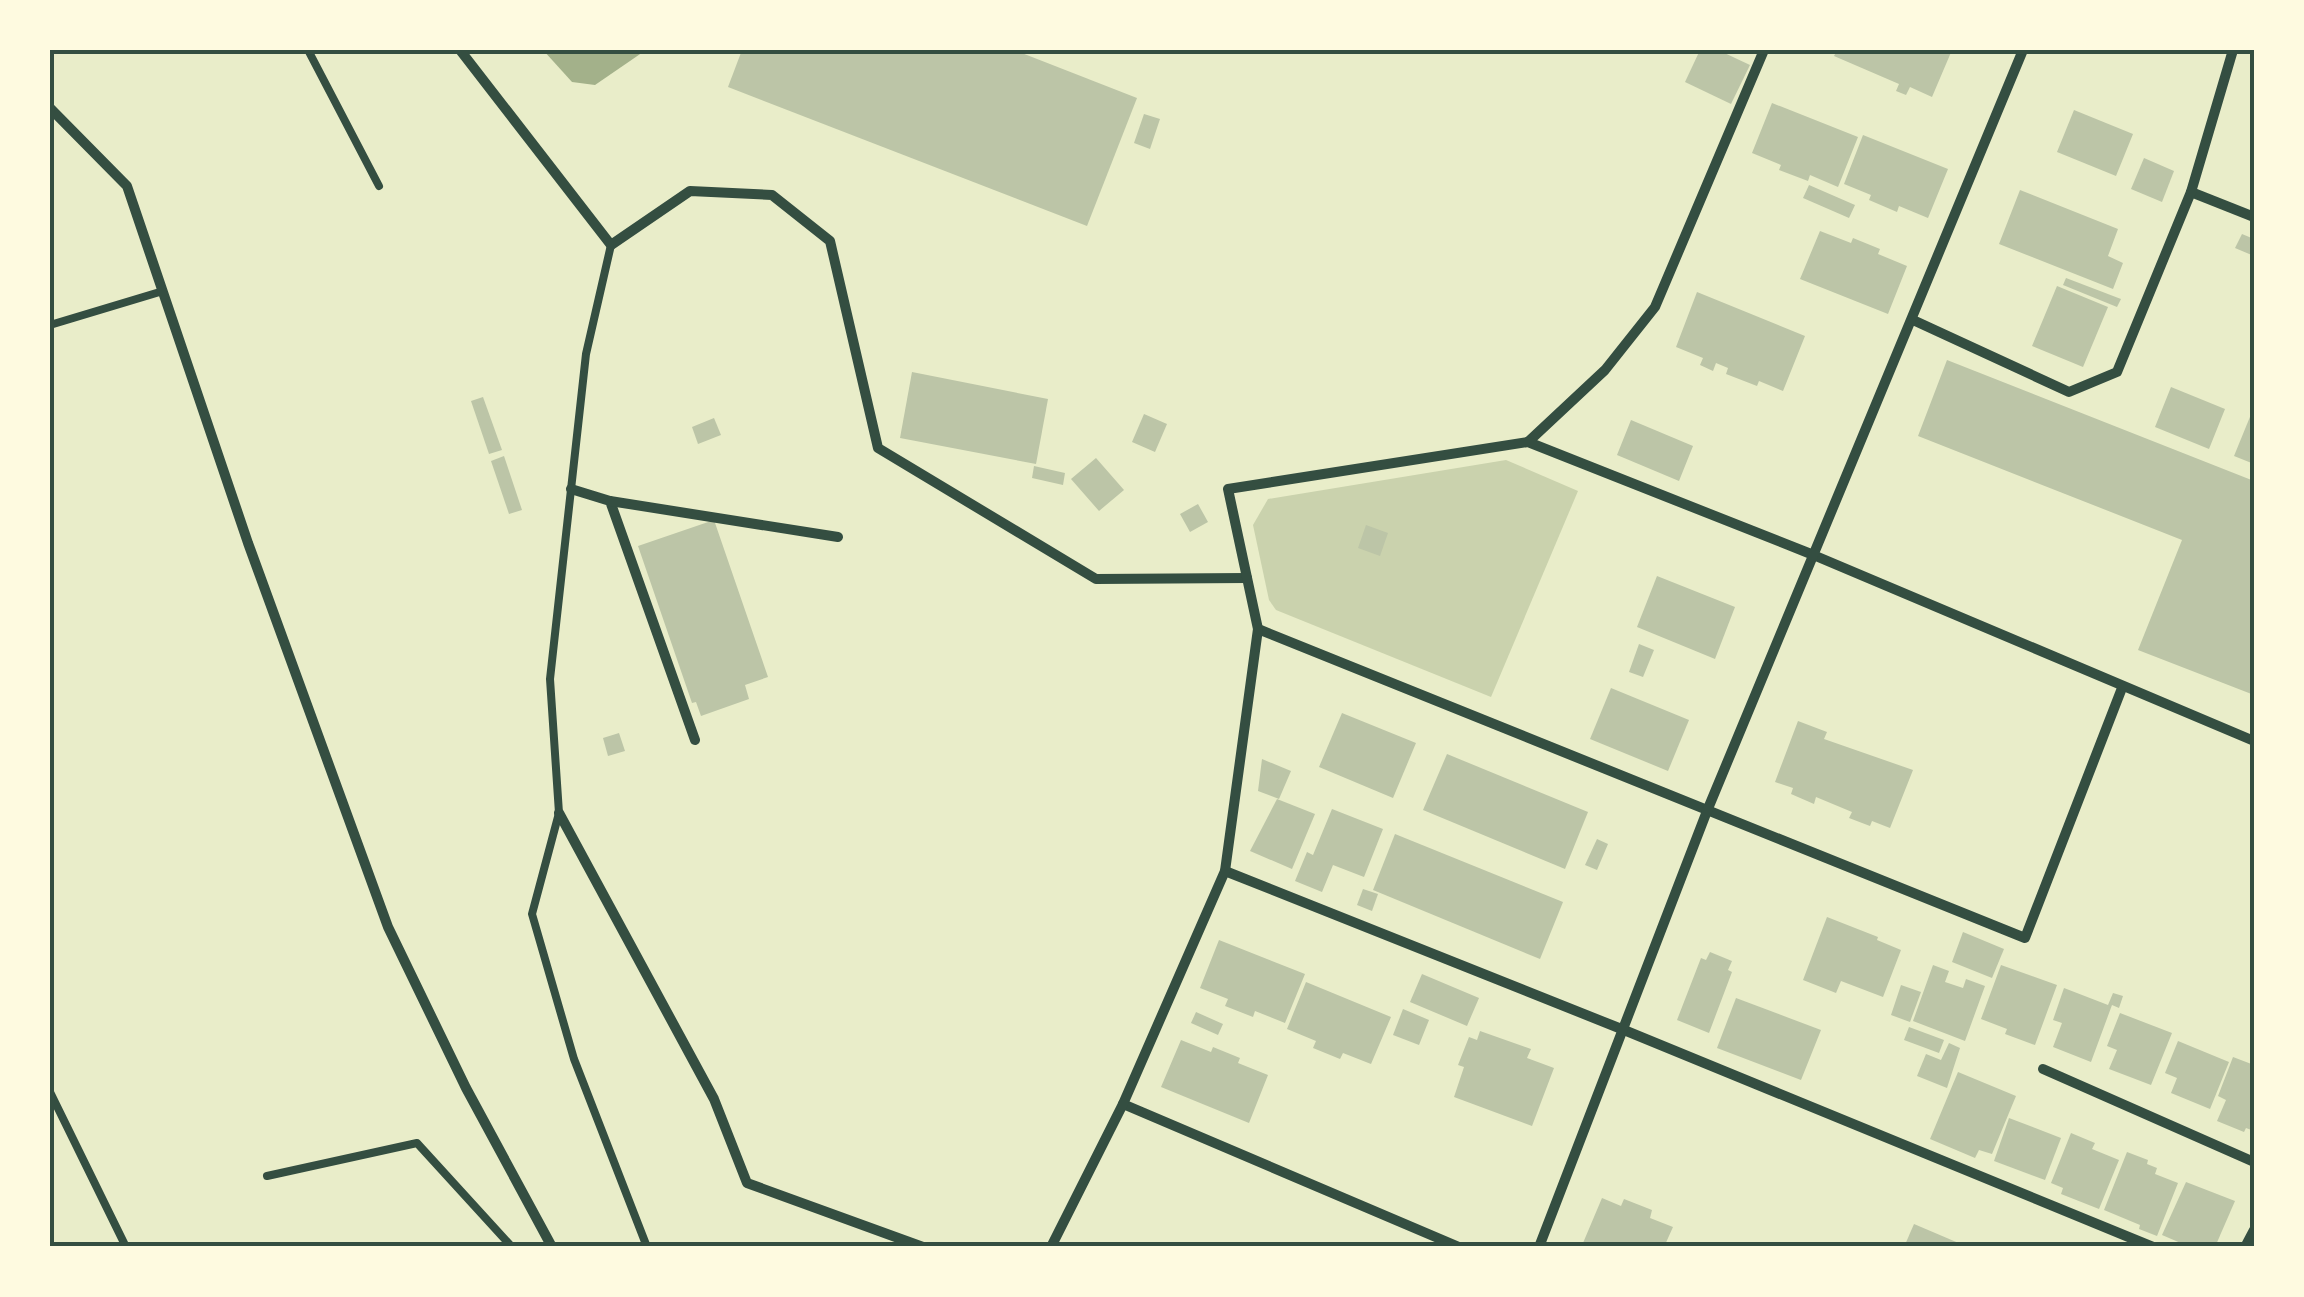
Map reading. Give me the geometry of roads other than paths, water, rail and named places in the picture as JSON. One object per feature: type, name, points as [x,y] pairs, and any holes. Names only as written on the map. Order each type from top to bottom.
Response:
[{"type":"street","points":[[460,50],[611,246],[690,191],[772,196],[830,241],[878,448],[1096,578],[1247,578]]},
{"type":"street","points":[[1528,442],[1605,370],[1655,307],[1764,50]]},
{"type":"street","points":[[1539,1247],[1811,554],[2024,50]]},
{"type":"street","points":[[1913,320],[2069,392],[2117,372],[2191,192],[2233,50]]},
{"type":"street","points":[[50,108],[127,186],[248,543],[388,927],[466,1088],[552,1247]]},
{"type":"street","points":[[2191,192],[2254,217]]},
{"type":"street","points":[[1051,1247],[1122,1104],[1225,871],[1258,629],[1228,489],[1528,442],[1811,554],[2254,742]]},
{"type":"street","points":[[571,490],[610,501],[838,537]]},
{"type":"street","points":[[610,501],[695,740]]},
{"type":"street","points":[[1258,629],[2025,938],[2122,688]]},
{"type":"street","points":[[560,813],[714,1099],[747,1183],[923,1247]]},
{"type":"street","points":[[1225,871],[2153,1247]]},
{"type":"street","points":[[2043,1069],[2254,1162]]},
{"type":"street","points":[[1122,1104],[1459,1247]]},
{"type":"street","points":[[2245,1247],[2254,1230]]},
{"type":"lane","points":[[308,50],[379,186]]},
{"type":"lane","points":[[611,246],[586,354],[550,678],[560,813],[532,914],[574,1059],[646,1247]]},
{"type":"lane","points":[[50,325],[163,291]]},
{"type":"lane","points":[[50,1092],[126,1247]]},
{"type":"lane","points":[[267,1176],[417,1143],[512,1247]]}]
